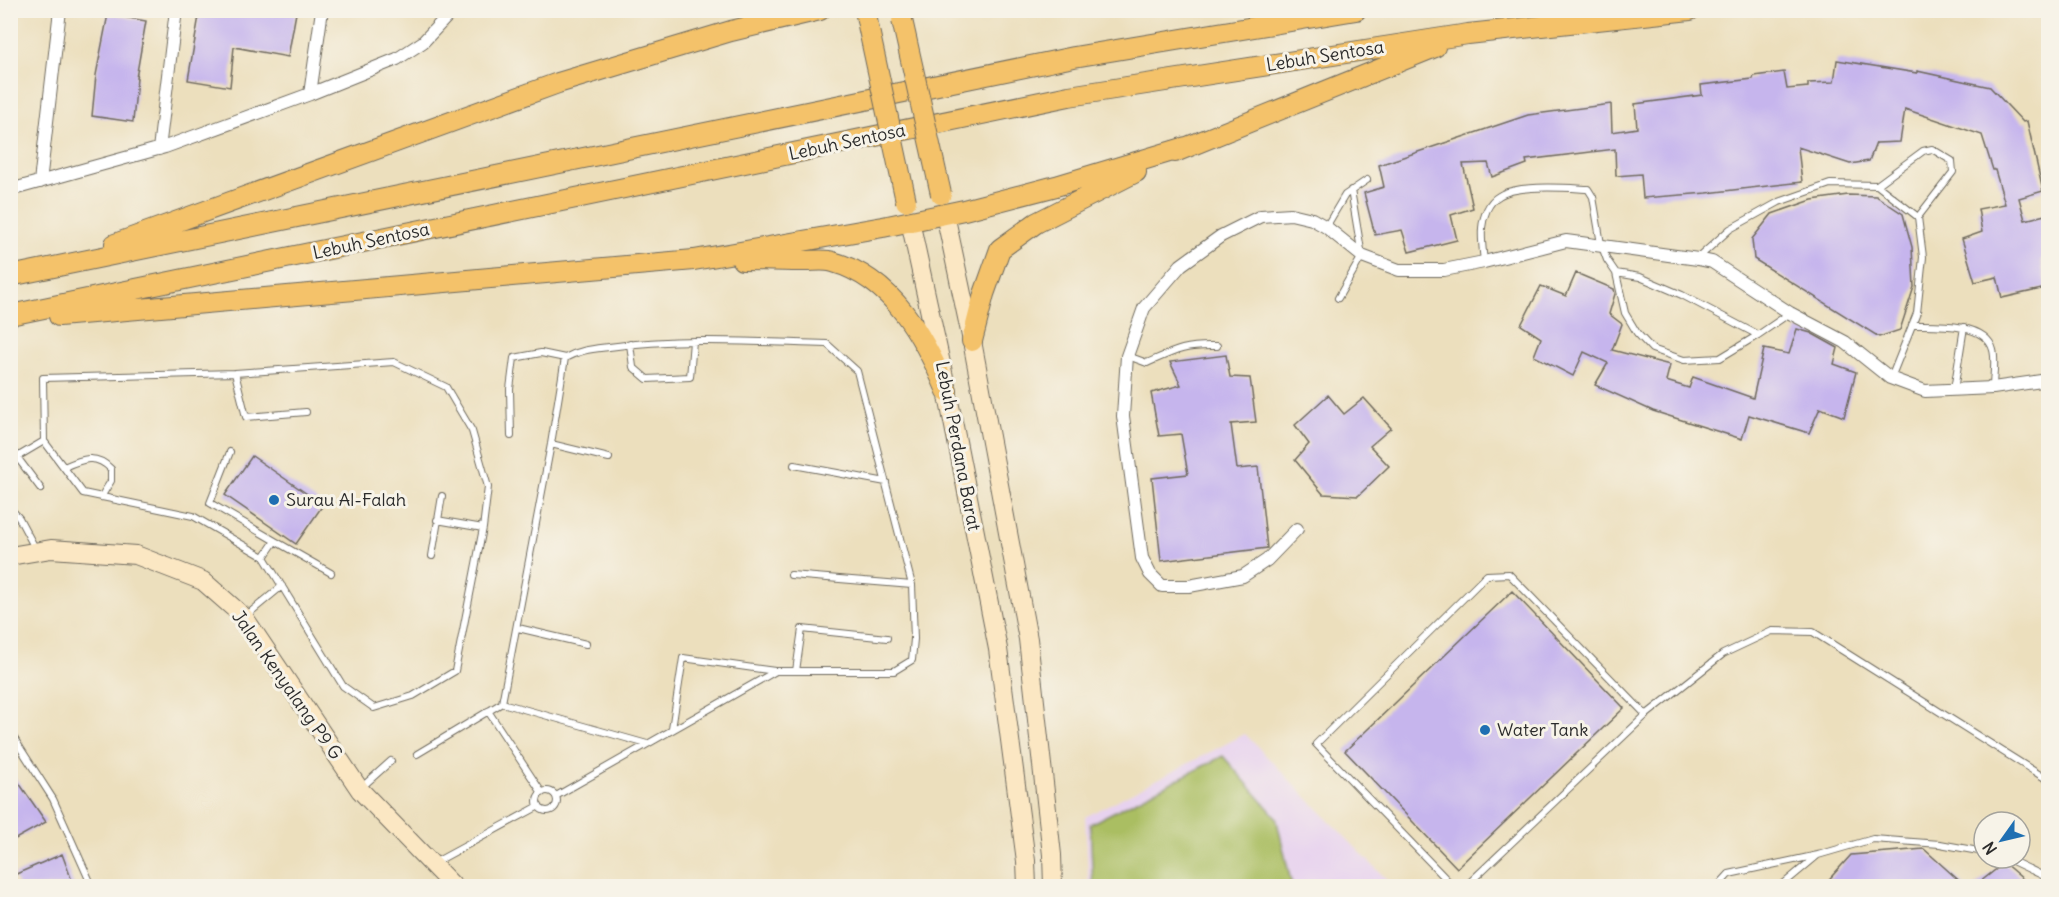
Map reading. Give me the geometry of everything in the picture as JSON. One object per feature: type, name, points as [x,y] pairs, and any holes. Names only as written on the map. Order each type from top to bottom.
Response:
[{"type":"main road","points":[[731,31],[760,10]]},
{"type":"main road","points":[[50,268],[558,83],[731,31],[820,10]]},
{"type":"main road","name":"Lebuh Perdana Barat","points":[[865,10],[910,221]]},
{"type":"main road","name":"Lebuh Sentosa","points":[[10,276],[1074,57],[1356,10]]},
{"type":"main road","name":"Lebuh Sentosa","points":[[10,315],[1069,96],[1468,34],[1690,10]]},
{"type":"main road","name":"Lebuh Perdana Barat","points":[[902,15],[945,214]]},
{"type":"main road","points":[[972,341],[984,294],[1000,249],[1036,224],[1186,147],[1468,34]]},
{"type":"main road","points":[[10,321],[694,260],[945,214],[1056,186],[1186,147]]},
{"type":"main road","points":[[694,260],[831,261],[867,276],[889,296],[915,326],[931,352],[947,391]]},
{"type":"street","points":[[40,182],[60,10]]},
{"type":"street","points":[[159,149],[176,10]]},
{"type":"street","points":[[310,94],[322,10]]},
{"type":"street","points":[[10,190],[159,149],[398,59],[423,42],[453,10]]},
{"type":"street","points":[[1297,529],[1267,560],[1243,576],[1189,586],[1162,586],[1150,574],[1142,558],[1123,416],[1127,356],[1144,308],[1181,265],[1221,236],[1261,216],[1291,213],[1312,219],[1326,227],[1362,256],[1399,270],[1444,270],[1566,241],[1698,259],[1712,262],[1790,313],[1845,342],[1890,378],[1925,391],[1993,388],[2049,380]]},
{"type":"street","name":"Lebuh Perdana Barat","points":[[945,214],[972,341],[1028,639],[1052,855],[1053,886]]},
{"type":"street","name":"Lebuh Perdana Barat","points":[[910,221],[947,391],[998,649],[1026,861],[1027,886]]},
{"type":"street","name":"Jalan Kenyalang P9 G","points":[[10,556],[51,549],[136,555],[203,581],[244,617],[360,790],[453,886]]},
{"type":"lane","points":[[1877,185],[1923,151],[1932,149],[1952,161],[1953,172],[1918,217]]},
{"type":"lane","points":[[1326,227],[1345,195],[1367,180]]},
{"type":"lane","points":[[1698,259],[1730,229],[1779,202],[1830,184],[1877,185],[1918,217],[1923,257],[1917,313],[1890,378]]},
{"type":"lane","points":[[1484,262],[1482,229],[1488,207],[1498,196],[1513,191],[1556,187],[1588,189],[1593,197],[1601,244],[1607,260],[1616,273],[1625,313],[1636,333],[1652,349],[1684,360],[1720,358],[1758,336],[1790,313]]},
{"type":"lane","points":[[1338,298],[1362,256],[1351,190]]},
{"type":"lane","points":[[1616,273],[1640,276],[1682,295],[1758,336]]},
{"type":"lane","points":[[1912,325],[1964,327],[1988,339],[1993,350],[1993,388]]},
{"type":"lane","points":[[1954,391],[1964,327]]},
{"type":"lane","points":[[630,344],[633,367],[647,379],[690,377],[693,341]]},
{"type":"lane","points":[[511,436],[510,389],[514,358],[541,353],[565,358],[576,352],[630,344],[693,341],[827,344],[857,371],[912,585],[914,639],[912,660],[894,671],[776,671],[683,658],[672,729]]},
{"type":"lane","points":[[1127,356],[1147,363],[1190,345],[1217,346]]},
{"type":"lane","points":[[502,703],[518,628],[565,358]]},
{"type":"lane","points":[[394,362],[446,387],[472,431],[488,487],[483,528],[455,671],[413,696],[374,708],[343,686],[264,558],[193,516],[83,493],[44,441],[43,378],[235,373],[394,362]]},
{"type":"lane","points":[[235,373],[246,417],[306,412]]},
{"type":"lane","points":[[17,457],[44,441]]},
{"type":"lane","points":[[551,444],[609,458]]},
{"type":"lane","points":[[10,445],[41,489]]},
{"type":"lane","points":[[230,452],[210,503],[331,573]]},
{"type":"lane","points":[[64,467],[82,459],[104,461],[111,469],[111,481],[101,497]]},
{"type":"lane","points":[[794,465],[886,482]]},
{"type":"lane","points":[[432,556],[442,496]]},
{"type":"lane","points":[[10,508],[19,518],[37,551]]},
{"type":"lane","points":[[438,520],[483,528]]},
{"type":"lane","points":[[264,558],[275,541]]},
{"type":"lane","points":[[1453,886],[1316,744],[1487,574],[1509,574],[1646,715]]},
{"type":"lane","points":[[791,575],[912,585]]},
{"type":"lane","points":[[244,617],[282,586]]},
{"type":"lane","points":[[518,628],[586,644]]},
{"type":"lane","points":[[796,671],[802,629],[887,638]]},
{"type":"lane","points":[[1466,886],[1646,715],[1723,654],[1772,631],[1813,632],[2049,780]]},
{"type":"lane","points":[[556,796],[776,671]]},
{"type":"lane","points":[[417,754],[502,703],[647,744]]},
{"type":"lane","points":[[488,711],[542,793]]},
{"type":"lane","points":[[10,732],[53,799],[92,886]]},
{"type":"lane","points":[[360,790],[391,761]]},
{"type":"lane","points":[[550,792],[556,796],[557,803],[551,811],[543,811],[538,806],[538,797],[542,793],[550,792]]},
{"type":"lane","points":[[431,864],[538,806]]},
{"type":"lane","points":[[1718,886],[1729,874],[1818,855],[1873,839],[1940,844],[1972,850]]},
{"type":"lane","points":[[1782,886],[1818,855]]},
{"type":"lane","points":[[2031,870],[2049,879]]},
{"type":"shaded area","points":[[1245,734],[1393,886],[1089,886],[1085,817]]},
{"type":"green space","points":[[1223,756],[1276,817],[1292,886],[1093,886],[1090,824]]},
{"type":"building","points":[[200,10],[281,10],[296,13],[288,57],[234,47],[230,87],[188,80]]},
{"type":"building","points":[[108,14],[146,21],[136,78],[133,122],[92,116],[96,75]]},
{"type":"building","points":[[1837,60],[1917,73],[1917,71],[1990,87],[2023,122],[2027,121],[2043,191],[2019,198],[2025,220],[2049,214],[2049,256],[2041,259],[2046,288],[2002,298],[1997,277],[1975,282],[1962,239],[1982,232],[1978,209],[2005,204],[1982,135],[1905,109],[1900,142],[1876,143],[1869,161],[1850,164],[1798,147],[1802,182],[1643,198],[1641,174],[1616,176],[1615,149],[1526,160],[1527,164],[1492,177],[1488,163],[1463,164],[1473,208],[1451,215],[1457,240],[1409,252],[1402,230],[1375,235],[1364,193],[1384,187],[1379,165],[1528,115],[1611,104],[1612,132],[1637,128],[1635,104],[1702,95],[1701,85],[1753,79],[1754,76],[1784,72],[1787,89],[1808,87],[1808,83],[1834,82]]},
{"type":"building","points":[[1848,195],[1876,196],[1903,214],[1912,247],[1914,287],[1900,330],[1879,337],[1754,259],[1752,239],[1772,214],[1812,200]]},
{"type":"building","points":[[1576,273],[1614,289],[1615,294],[1609,314],[1622,324],[1612,350],[1670,365],[1666,381],[1689,388],[1693,377],[1753,398],[1764,349],[1789,354],[1797,329],[1811,333],[1838,348],[1834,364],[1856,372],[1844,417],[1820,408],[1809,433],[1749,415],[1742,439],[1653,411],[1595,385],[1608,363],[1584,352],[1573,376],[1534,356],[1541,338],[1521,325],[1541,286],[1566,296]]},
{"type":"building","points":[[1226,355],[1230,377],[1250,378],[1256,422],[1231,424],[1237,469],[1258,467],[1267,548],[1161,561],[1152,478],[1188,474],[1181,434],[1159,436],[1151,393],[1181,385],[1170,362]]},
{"type":"building","points":[[1328,395],[1344,414],[1364,398],[1391,428],[1370,446],[1389,466],[1358,496],[1323,494],[1295,460],[1309,444],[1295,425]]},
{"type":"building","name":"Surau Al-Falah","points":[[252,456],[323,505],[296,544],[225,495]]},
{"type":"building","name":"Water Tank","points":[[1512,591],[1624,708],[1457,868],[1345,751]]},
{"type":"building","points":[[10,770],[46,822],[10,842]]},
{"type":"building","points":[[1924,849],[1965,886],[1823,886],[1851,855]]},
{"type":"building","points":[[62,854],[74,886],[18,886],[14,875]]},
{"type":"building","points":[[1995,870],[2012,870],[2031,886],[1975,886]]},
{"type":"place","name":"Surau Al-Falah","points":[[274,500]]},
{"type":"place","name":"Water Tank","points":[[1485,730]]}]
